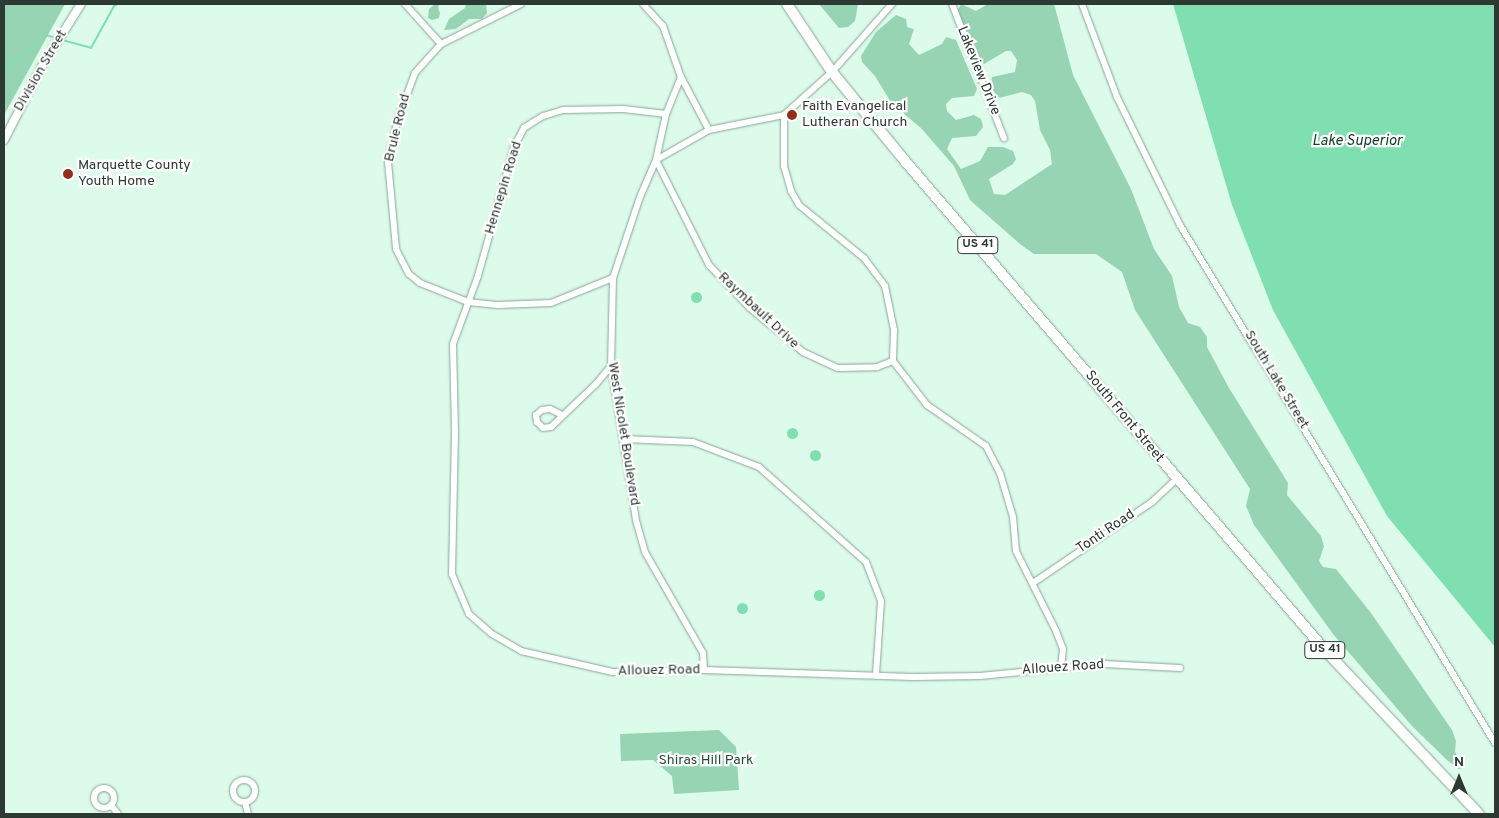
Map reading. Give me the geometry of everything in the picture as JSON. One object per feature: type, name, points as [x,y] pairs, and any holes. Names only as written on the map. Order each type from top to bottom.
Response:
[{"type":"highway","name":"South Front Street","points":[[786,4],[832,72],[1177,479],[1324,649],[1479,814]]},
{"type":"street","name":"Division Street","points":[[4,140],[41,68],[81,4]]},
{"type":"street","points":[[405,4],[441,44]]},
{"type":"street","name":"Brule Road","points":[[521,4],[441,44],[415,73],[403,104],[388,162],[391,212],[396,249],[409,274],[435,291],[468,302],[498,305],[551,303],[614,278]]},
{"type":"street","points":[[643,4],[663,26],[681,77],[710,130]]},
{"type":"street","points":[[656,160],[710,130],[784,115],[832,72],[892,4]]},
{"type":"street","name":"Lakeview Drive","points":[[952,4],[1004,138]]},
{"type":"street","name":"South Lake Street","points":[[1082,4],[1118,97],[1180,225],[1495,743]]},
{"type":"street","name":"West Nicolet Boulevard","points":[[681,77],[666,114],[656,160],[640,196],[614,278],[611,366],[636,520],[645,552],[703,653],[704,670]]},
{"type":"street","name":"Hennepin Road","points":[[468,302],[514,146],[524,128],[543,116],[563,110],[623,109],[666,114]]},
{"type":"street","points":[[784,115],[784,166],[792,191],[799,205],[864,258],[885,286],[894,330],[893,361],[927,405],[986,446],[1000,473],[1013,518],[1016,551],[1063,649],[1061,667]]},
{"type":"street","name":"Raymbault Drive","points":[[656,160],[709,265],[750,308],[802,352],[838,368],[877,367],[893,361]]},
{"type":"street","name":"Allouez Road","points":[[468,302],[453,344],[455,432],[452,574],[469,614],[492,634],[521,651],[575,666],[613,672],[704,670],[795,675],[980,676],[1104,664],[1180,668]]},
{"type":"street","points":[[562,415],[611,366]]},
{"type":"street","points":[[624,439],[693,442],[759,467],[866,562],[881,601],[876,674]]},
{"type":"street","name":"Tonti Road","points":[[1033,583],[1152,502],[1177,479]]},
{"type":"street","points":[[245,802],[248,814]]},
{"type":"street","points":[[111,805],[118,814]]},
{"type":"green space","points":[[4,4],[65,4],[4,115]]},
{"type":"green space","points":[[435,4],[440,4],[438,7],[440,13],[439,18],[432,20],[428,18],[429,9]]},
{"type":"green space","points":[[466,4],[486,4],[487,13],[482,19],[469,19],[456,29],[444,30],[449,19],[465,8]]},
{"type":"green space","points":[[819,4],[858,4],[855,21],[848,27],[839,28]]},
{"type":"green space","points":[[961,4],[976,11],[988,4],[1054,4],[1073,75],[1131,189],[1154,249],[1172,276],[1179,307],[1188,323],[1200,327],[1207,337],[1207,347],[1229,388],[1288,483],[1287,495],[1321,536],[1324,546],[1319,561],[1323,567],[1336,569],[1371,613],[1452,730],[1456,741],[1455,752],[1465,767],[1459,769],[1448,761],[1412,726],[1333,634],[1254,525],[1246,506],[1250,489],[1135,310],[1122,272],[1096,254],[1034,254],[1020,244],[970,200],[954,166],[921,128],[892,104],[875,76],[862,62],[861,56],[876,32],[896,15],[906,19],[907,27],[914,29],[909,44],[919,55],[942,44],[946,37],[956,40],[977,89],[974,96],[952,98],[946,104],[947,111],[956,120],[974,115],[981,119],[983,127],[976,136],[952,138],[947,149],[961,169],[980,161],[988,147],[1003,147],[1013,151],[1016,159],[1013,164],[989,179],[994,194],[1005,195],[1052,164],[1050,150],[1040,130],[1035,101],[1031,95],[1022,92],[999,98],[990,87],[992,77],[1015,72],[1017,60],[1011,51],[1006,51],[984,64],[976,59],[958,10]]},
{"type":"green space","name":"Shiras Hill Park","points":[[719,730],[736,747],[739,790],[674,794],[672,776],[653,760],[621,761],[620,734]]},
{"type":"water","name":"Lake Superior","points":[[1173,4],[1495,4],[1495,647],[1387,516],[1273,310],[1232,205]]},
{"type":"water","points":[[696,291],[702,297],[696,303],[690,297]]},
{"type":"water","points":[[792,427],[798,433],[792,439],[786,433]]},
{"type":"water","points":[[813,450],[817,450],[820,455],[819,459],[813,460],[810,457],[810,453]]},
{"type":"water","points":[[817,590],[821,590],[824,595],[823,599],[817,600],[814,597],[814,593]]},
{"type":"water","points":[[740,603],[744,603],[747,608],[746,612],[740,613],[737,610],[737,606]]},
{"type":"waterway","points":[[62,40],[91,48],[114,6],[118,4]]},
{"type":"waterway","points":[[4,71],[45,35],[57,38]]},
{"type":"place","name":"Faith Evangelical Lutheran Church","points":[[792,115]]},
{"type":"place","name":"Marquette County Youth Home","points":[[68,174]]}]
